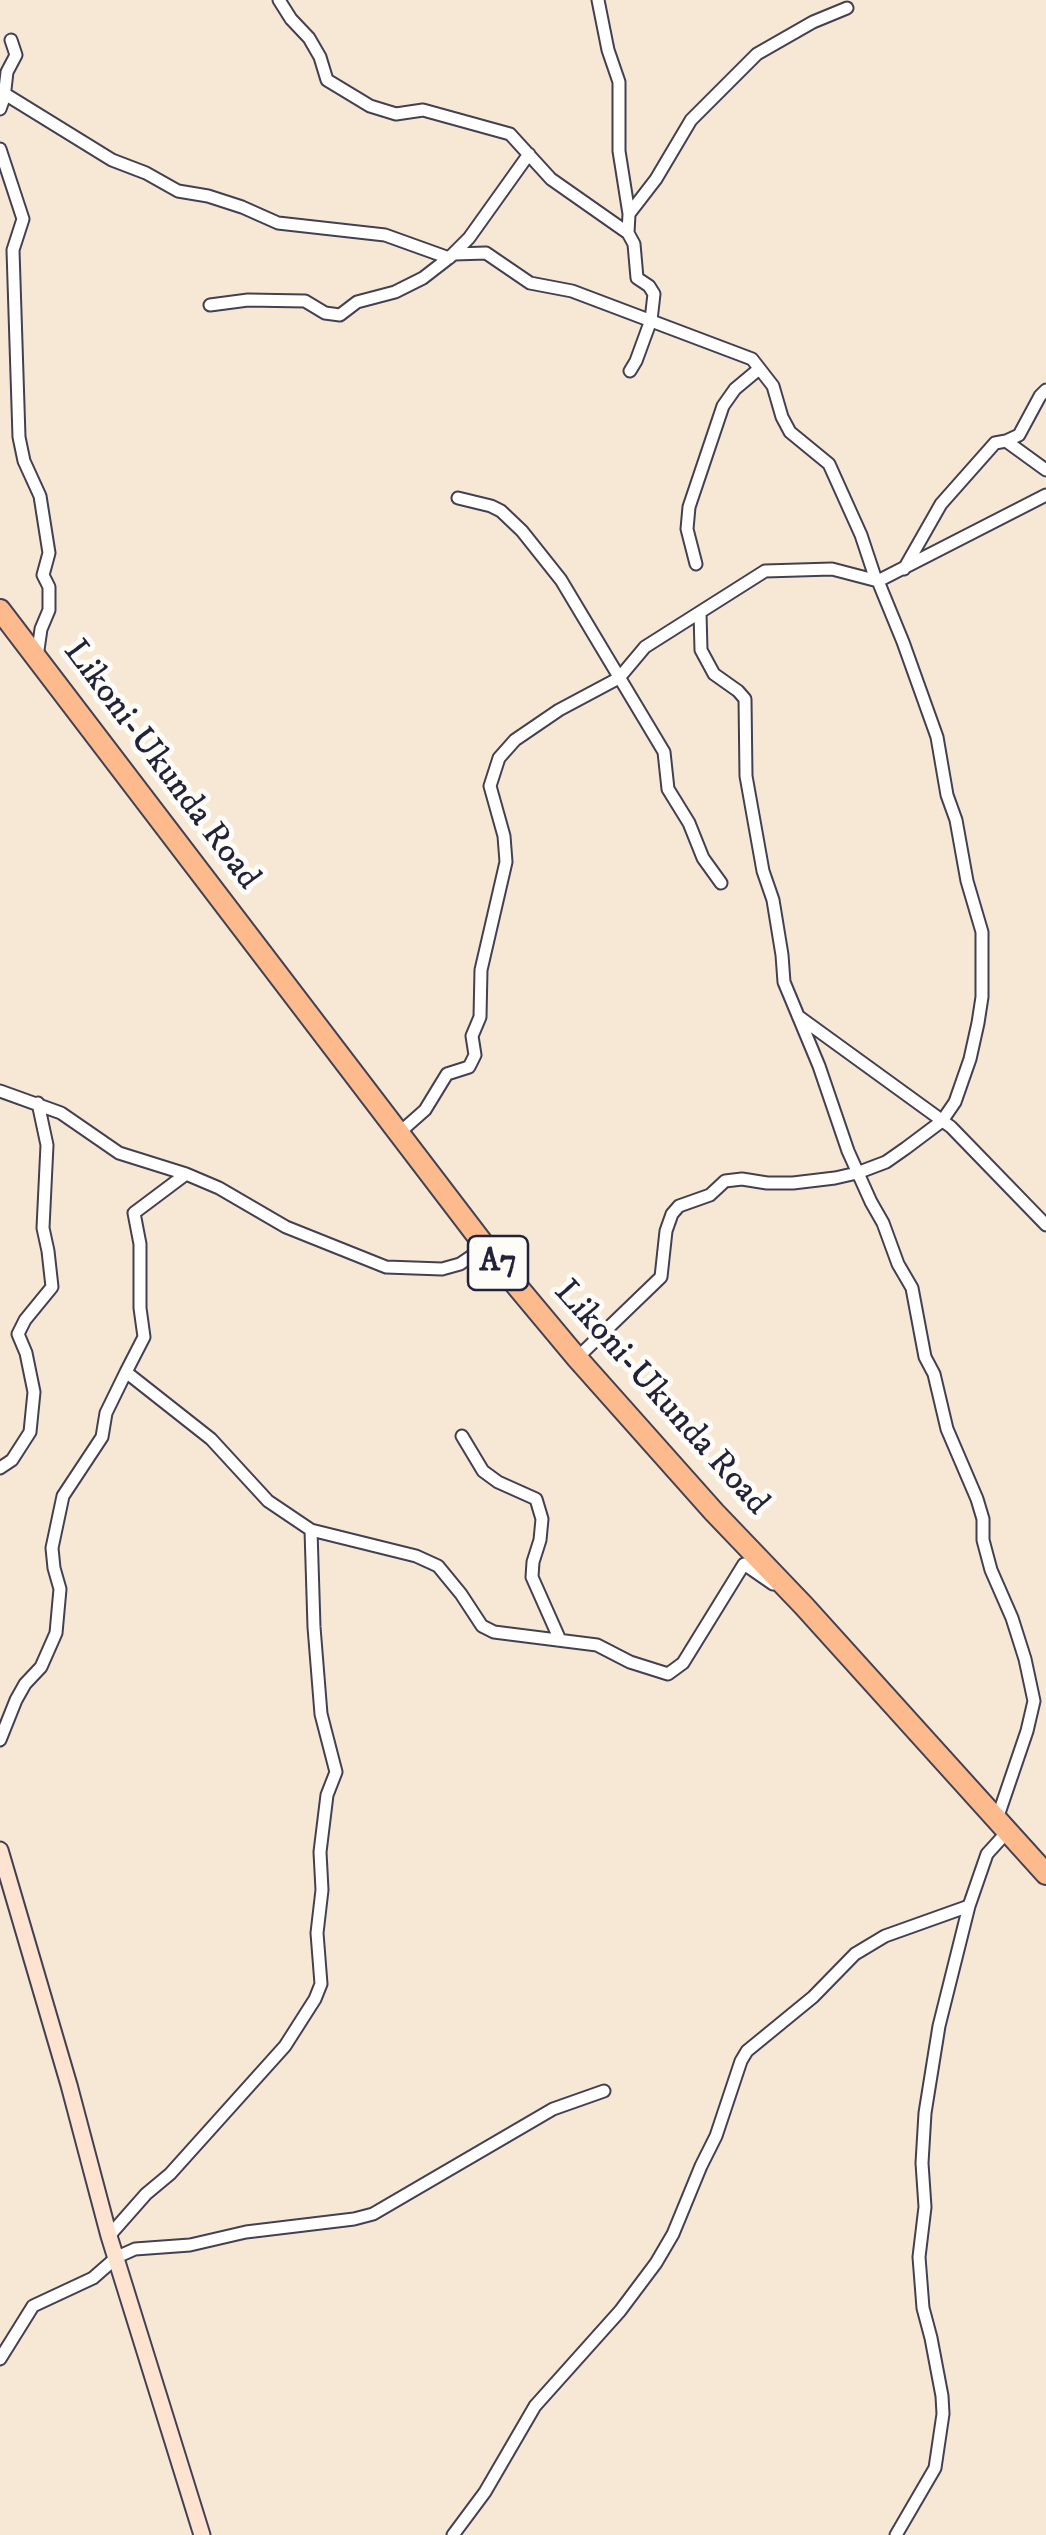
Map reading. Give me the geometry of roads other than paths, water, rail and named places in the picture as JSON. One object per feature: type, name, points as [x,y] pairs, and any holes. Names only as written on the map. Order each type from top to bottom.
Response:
[{"type":"highway","name":"Likoni-Ukunda Road","points":[[0,610],[485,1247],[714,1512],[1046,1874]]},
{"type":"street","points":[[279,0],[309,38],[327,80],[370,106],[396,114],[423,110],[510,134],[551,179],[628,232],[634,244],[638,278],[654,294],[651,320],[630,371]]},
{"type":"street","points":[[598,0],[619,82],[619,151],[628,232]]},
{"type":"street","points":[[629,214],[656,179],[691,120],[757,54],[813,22],[847,8]]},
{"type":"street","points":[[0,109],[7,72],[16,56],[11,40]]},
{"type":"street","points":[[5,94],[112,160],[178,190],[242,207],[278,223],[385,235],[449,258]]},
{"type":"street","points":[[0,148],[23,219],[13,250],[19,437],[24,460],[40,496],[49,553],[43,574],[49,587],[49,610],[37,657]]},
{"type":"street","points":[[449,258],[469,238],[529,154]]},
{"type":"street","points":[[210,305],[281,299],[305,301],[340,316],[357,302],[395,292],[423,278],[454,254],[486,254],[530,283],[572,291],[752,358],[773,386],[790,432],[830,464],[903,642],[936,737],[982,932],[978,1023],[955,1102],[942,1122],[886,1162],[858,1173],[794,1183],[742,1178],[725,1181],[710,1195],[679,1206],[666,1231],[662,1277],[577,1358]]},
{"type":"street","points":[[696,564],[688,530],[688,507],[723,406],[735,389],[759,369]]},
{"type":"street","points":[[904,569],[941,504],[995,443],[1020,434],[1046,390]]},
{"type":"street","points":[[1006,441],[1046,470]]},
{"type":"street","points":[[399,1133],[425,1110],[448,1074],[470,1067],[475,1056],[472,1036],[480,1017],[481,970],[506,862],[504,836],[490,786],[499,758],[515,740],[559,710],[619,678],[645,648],[765,571],[832,569],[877,580],[1046,495]]},
{"type":"street","points":[[458,498],[501,511],[561,580],[664,752],[668,789],[689,823],[702,858],[721,883]]},
{"type":"street","points":[[700,614],[701,650],[714,674],[744,699],[746,776],[763,871],[773,900],[784,982],[858,1173],[912,1288],[925,1357],[934,1374],[947,1429],[977,1499],[990,1570],[1012,1618],[1034,1701],[1002,1826],[986,1854],[969,1906],[939,2026],[925,2113],[922,2162],[926,2207],[920,2258],[922,2308],[943,2414],[936,2468],[896,2535]]},
{"type":"street","points":[[798,1016],[951,1127],[1046,1225]]},
{"type":"street","points":[[0,1091],[61,1113],[119,1153],[219,1188],[286,1227],[386,1268],[442,1269],[460,1264],[485,1247]]},
{"type":"street","points":[[0,1468],[15,1456],[30,1432],[34,1392],[18,1334],[52,1287],[43,1228],[47,1145],[38,1103]]},
{"type":"street","points":[[0,1740],[16,1700],[41,1667],[56,1633],[60,1589],[52,1548],[63,1496],[102,1437],[106,1413],[144,1337],[140,1244],[134,1213],[186,1174]]},
{"type":"street","points":[[126,1372],[210,1439],[268,1501],[311,1530],[416,1556],[438,1566],[482,1626],[494,1632],[596,1645],[630,1662],[668,1674],[683,1662],[744,1564],[804,1606]]},
{"type":"street","points":[[462,1436],[483,1471],[536,1499],[542,1519],[532,1577],[560,1640]]},
{"type":"street","points":[[0,1454],[15,1456]]},
{"type":"street","points":[[109,2236],[285,2046],[322,1984],[317,1933],[322,1890],[320,1852],[327,1795],[336,1772],[321,1714],[311,1530]]},
{"type":"street","points":[[0,1850],[109,2236],[202,2535]]},
{"type":"street","points":[[453,2535],[485,2492],[535,2406],[620,2312],[656,2263],[716,2136],[747,2051],[813,1997],[854,1954],[885,1936],[969,1906]]},
{"type":"street","points":[[0,2360],[33,2306],[93,2278],[117,2257],[135,2249],[190,2245],[246,2232],[354,2220],[373,2214],[553,2108],[604,2092]]}]
